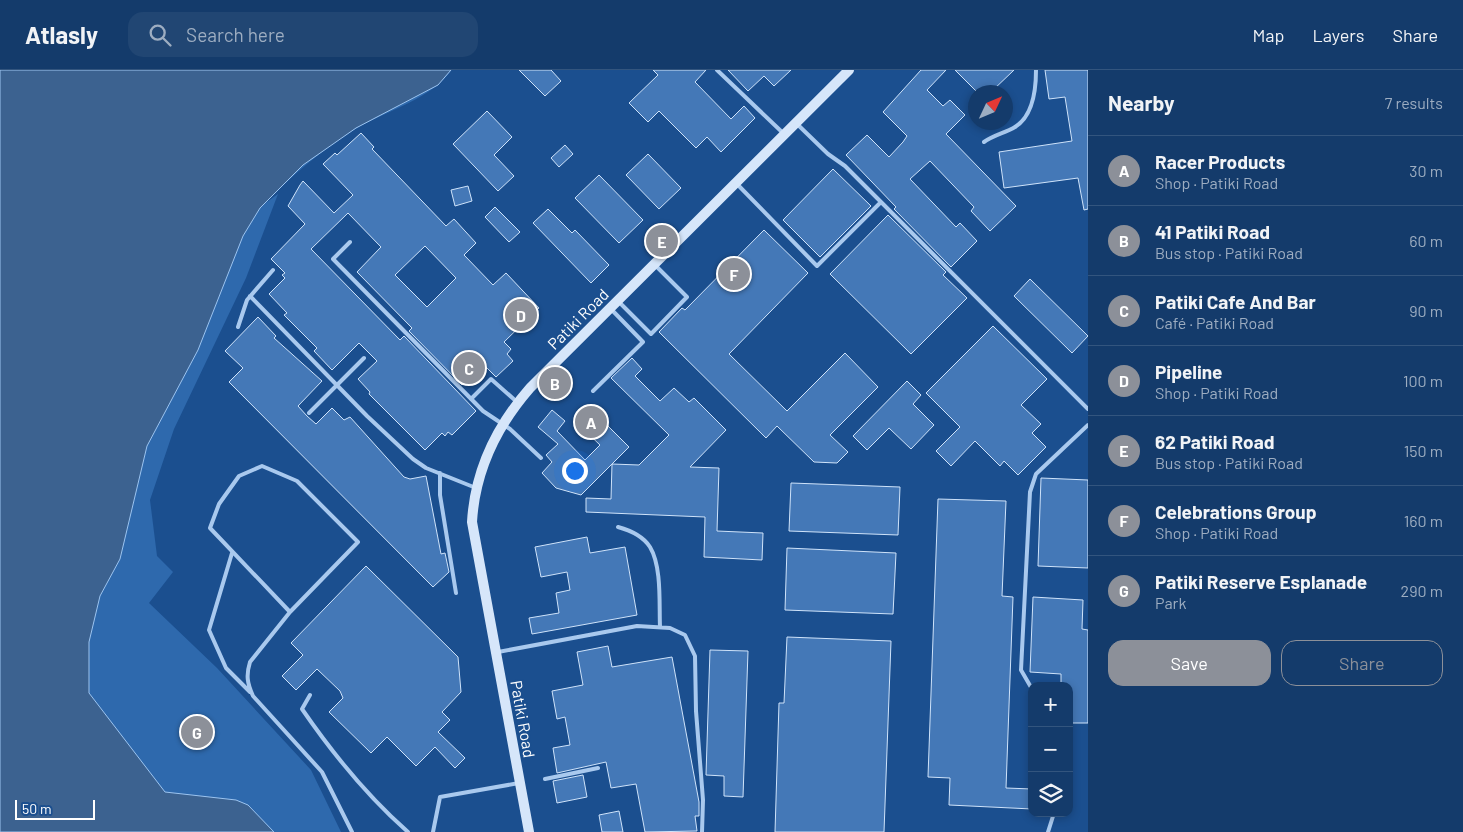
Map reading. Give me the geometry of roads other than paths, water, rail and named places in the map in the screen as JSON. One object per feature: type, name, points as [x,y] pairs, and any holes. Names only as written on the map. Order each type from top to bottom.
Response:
[{"type":"main road","name":"Patiki Road","points":[[530,832],[519,783],[472,522],[476,488],[488,451],[502,424],[518,402],[849,70]]},
{"type":"lane","points":[[717,70],[784,135]]},
{"type":"lane","points":[[984,142],[995,134],[1016,126],[1026,113],[1036,93],[1036,70]]},
{"type":"lane","points":[[796,123],[828,154],[845,166],[1088,409]]},
{"type":"lane","points":[[736,183],[817,266],[880,202]]},
{"type":"lane","points":[[350,242],[333,258],[471,399],[502,424],[510,428],[541,458]]},
{"type":"lane","points":[[618,301],[651,334],[687,297],[654,265]]},
{"type":"lane","points":[[238,326],[250,296],[273,270]]},
{"type":"lane","points":[[250,296],[413,459],[426,468],[476,488]]},
{"type":"lane","points":[[593,391],[643,342],[610,308]]},
{"type":"lane","points":[[309,413],[364,358]]},
{"type":"lane","points":[[471,399],[491,379],[518,402]]},
{"type":"lane","points":[[1028,682],[1021,670],[1030,492],[1036,474],[1088,425]]},
{"type":"lane","points":[[254,696],[247,680],[250,662],[290,612],[358,542],[297,481],[262,466],[239,476],[219,504],[210,528],[290,612]]},
{"type":"lane","points":[[440,473],[440,495],[456,593]]},
{"type":"lane","points":[[618,527],[632,531],[650,546],[658,576],[660,627]]},
{"type":"lane","points":[[232,553],[209,630],[226,668],[254,696],[322,772],[352,832]]},
{"type":"lane","points":[[495,652],[637,626],[670,628],[685,635],[695,656],[702,832]]},
{"type":"lane","points":[[310,695],[302,708],[322,738],[366,793],[408,832]]},
{"type":"lane","points":[[545,778],[598,768]]},
{"type":"lane","points":[[433,832],[440,797],[519,783]]},
{"type":"lane","points":[[1048,832],[1053,817]]},
{"type":"place","name":"62 Patiki Road","points":[[662,241]]},
{"type":"place","name":"Celebrations Group","points":[[734,274]]},
{"type":"place","name":"Pipeline","points":[[521,315]]},
{"type":"place","name":"Patiki Cafe And Bar","points":[[469,368]]},
{"type":"place","name":"41 Patiki Road","points":[[555,383]]},
{"type":"place","name":"Racer Products","points":[[591,422]]},
{"type":"place","name":"Patiki Reserve Esplanade","points":[[197,732]]}]
